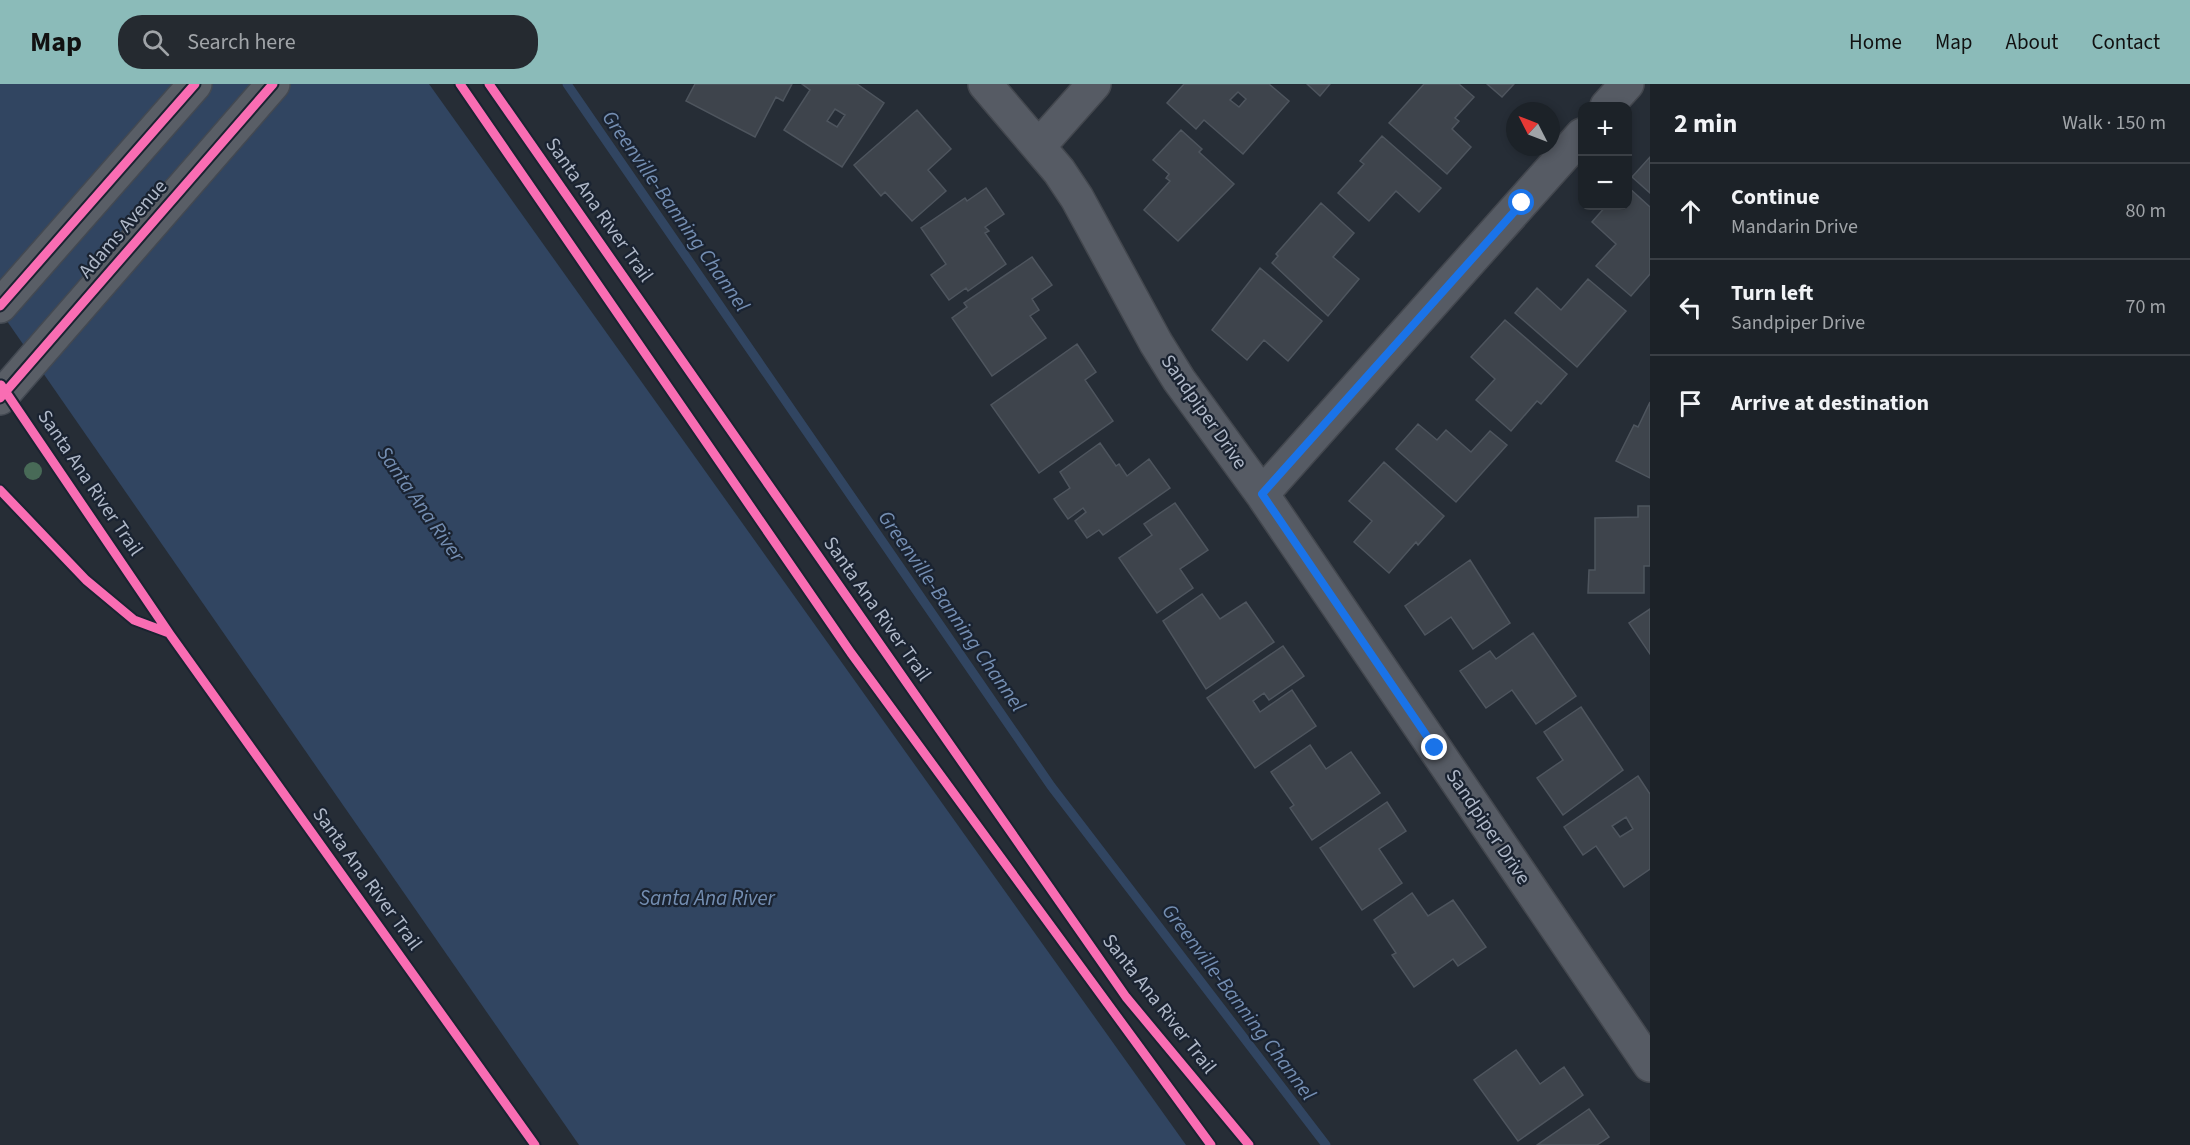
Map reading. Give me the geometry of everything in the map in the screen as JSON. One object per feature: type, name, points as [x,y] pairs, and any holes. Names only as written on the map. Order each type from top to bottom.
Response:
[{"type":"main road","points":[[0,306],[195,84]]},
{"type":"main road","name":"Adams Avenue","points":[[0,398],[273,84]]},
{"type":"street","name":"Sandpiper Drive","points":[[985,84],[1039,146],[1077,198],[1156,343],[1201,411],[1262,494],[1650,1065]]},
{"type":"street","points":[[1039,146],[1094,84]]},
{"type":"street","points":[[1611,102],[1628,84]]},
{"type":"street","points":[[1262,494],[1578,139]]},
{"type":"water","name":"Santa Ana River","points":[[0,84],[429,84],[1186,1145],[579,1145],[0,311]]},
{"type":"building","points":[[695,84],[792,84],[783,101],[776,97],[755,137],[686,101]]},
{"type":"building","points":[[802,84],[857,84],[884,103],[842,167],[784,130],[810,90]],"holes":[[[835,109],[845,115],[837,127],[827,121]]]},
{"type":"building","points":[[1184,84],[1269,84],[1289,101],[1243,154],[1204,120],[1196,129],[1167,103]],"holes":[[[1238,92],[1246,99],[1239,107],[1230,100]]]},
{"type":"building","points":[[1307,84],[1330,84],[1320,96]]},
{"type":"building","points":[[1424,84],[1459,84],[1474,97],[1455,118],[1459,121],[1452,129],[1471,147],[1447,174],[1389,123]]},
{"type":"building","points":[[1487,84],[1514,84],[1502,97]]},
{"type":"building","points":[[917,110],[951,149],[928,170],[946,191],[912,221],[885,192],[881,196],[854,165]]},
{"type":"building","points":[[1181,130],[1202,149],[1199,152],[1234,184],[1178,241],[1144,210],[1170,181],[1166,178],[1169,174],[1153,160]]},
{"type":"building","points":[[1382,136],[1441,188],[1419,212],[1396,191],[1369,221],[1338,193],[1364,164],[1360,161]]},
{"type":"building","points":[[1650,157],[1650,193],[1632,177]]},
{"type":"building","points":[[986,188],[1004,214],[985,227],[989,231],[985,233],[1006,264],[968,291],[966,288],[949,300],[931,275],[946,264],[921,228],[965,198],[967,201]]},
{"type":"building","points":[[1632,191],[1650,207],[1650,274],[1631,296],[1596,266],[1616,244],[1592,222],[1602,210],[1632,210]]},
{"type":"building","points":[[1321,203],[1354,233],[1333,257],[1359,279],[1328,316],[1272,263],[1278,256],[1276,254]]},
{"type":"building","points":[[1032,257],[1052,285],[1032,299],[1039,310],[1030,316],[1046,338],[992,376],[952,318],[967,307],[964,303]]},
{"type":"building","points":[[1260,268],[1322,321],[1288,361],[1264,340],[1247,360],[1212,330]]},
{"type":"building","points":[[1588,279],[1626,311],[1577,367],[1515,313],[1537,288],[1561,310]]},
{"type":"building","points":[[1505,320],[1567,374],[1541,404],[1537,401],[1511,431],[1476,400],[1495,379],[1471,357]]},
{"type":"building","points":[[1077,344],[1096,372],[1085,380],[1113,421],[1039,473],[991,405]]},
{"type":"building","points":[[1650,402],[1650,478],[1616,461],[1634,425],[1638,427]]},
{"type":"building","points":[[1418,424],[1437,440],[1446,430],[1471,452],[1490,431],[1507,445],[1456,502],[1396,449]]},
{"type":"building","points":[[1100,443],[1116,466],[1119,464],[1127,476],[1149,459],[1170,488],[1103,535],[1099,530],[1087,538],[1075,521],[1086,512],[1083,508],[1068,519],[1054,499],[1070,488],[1060,472]]},
{"type":"building","points":[[1384,462],[1444,516],[1418,545],[1416,542],[1389,573],[1354,542],[1372,521],[1349,501]]},
{"type":"building","points":[[1175,503],[1208,550],[1180,569],[1193,588],[1157,613],[1119,558],[1152,535],[1144,524]]},
{"type":"building","points":[[1638,506],[1650,506],[1650,566],[1644,566],[1644,593],[1588,593],[1589,570],[1595,570],[1595,518],[1638,517]]},
{"type":"building","points":[[1470,560],[1510,623],[1473,649],[1451,617],[1425,635],[1405,606]]},
{"type":"building","points":[[1202,594],[1220,619],[1246,602],[1274,642],[1206,689],[1163,621]]},
{"type":"building","points":[[1650,609],[1650,654],[1629,623]]},
{"type":"building","points":[[1533,633],[1576,696],[1536,724],[1512,690],[1486,708],[1460,671],[1490,651],[1496,659]]},
{"type":"building","points":[[1283,646],[1304,676],[1269,700],[1264,693],[1253,701],[1260,712],[1292,690],[1316,726],[1255,768],[1207,698]]},
{"type":"building","points":[[1581,707],[1623,770],[1563,815],[1537,778],[1563,760],[1544,732]]},
{"type":"building","points":[[1310,745],[1326,769],[1351,752],[1380,793],[1312,840],[1290,808],[1294,805],[1271,772]]},
{"type":"building","points":[[1638,776],[1650,794],[1650,869],[1624,887],[1596,846],[1583,855],[1564,827]],"holes":[[[1626,817],[1633,829],[1620,837],[1612,826]]]},
{"type":"building","points":[[1387,802],[1406,831],[1379,849],[1402,883],[1362,910],[1320,848]]},
{"type":"building","points":[[1412,893],[1428,916],[1453,900],[1486,947],[1458,966],[1453,959],[1414,987],[1392,955],[1396,953],[1374,920]]},
{"type":"building","points":[[1516,1050],[1540,1084],[1564,1067],[1583,1095],[1518,1141],[1474,1080]]},
{"type":"building","points":[[1589,1109],[1609,1137],[1597,1145],[1537,1145]]},
{"type":"waterway","name":"Greenville-Banning Channel","points":[[567,84],[1051,786],[1326,1145]]},
{"type":"cycle path","points":[[0,306],[195,84]]},
{"type":"cycle path","points":[[0,398],[273,84]]},
{"type":"cycle path","points":[[460,84],[851,653],[1211,1145]]},
{"type":"cycle path","name":"Santa Ana River Trail","points":[[489,84],[1126,997],[1249,1145]]},
{"type":"cycle path","name":"Santa Ana River Trail","points":[[1,385],[169,633]]},
{"type":"cycle path","name":"Santa Ana River Trail","points":[[0,490],[86,580],[134,620],[169,633],[535,1145]]},
{"type":"route","points":[[1435,748],[1262,494],[1522,203]]}]
